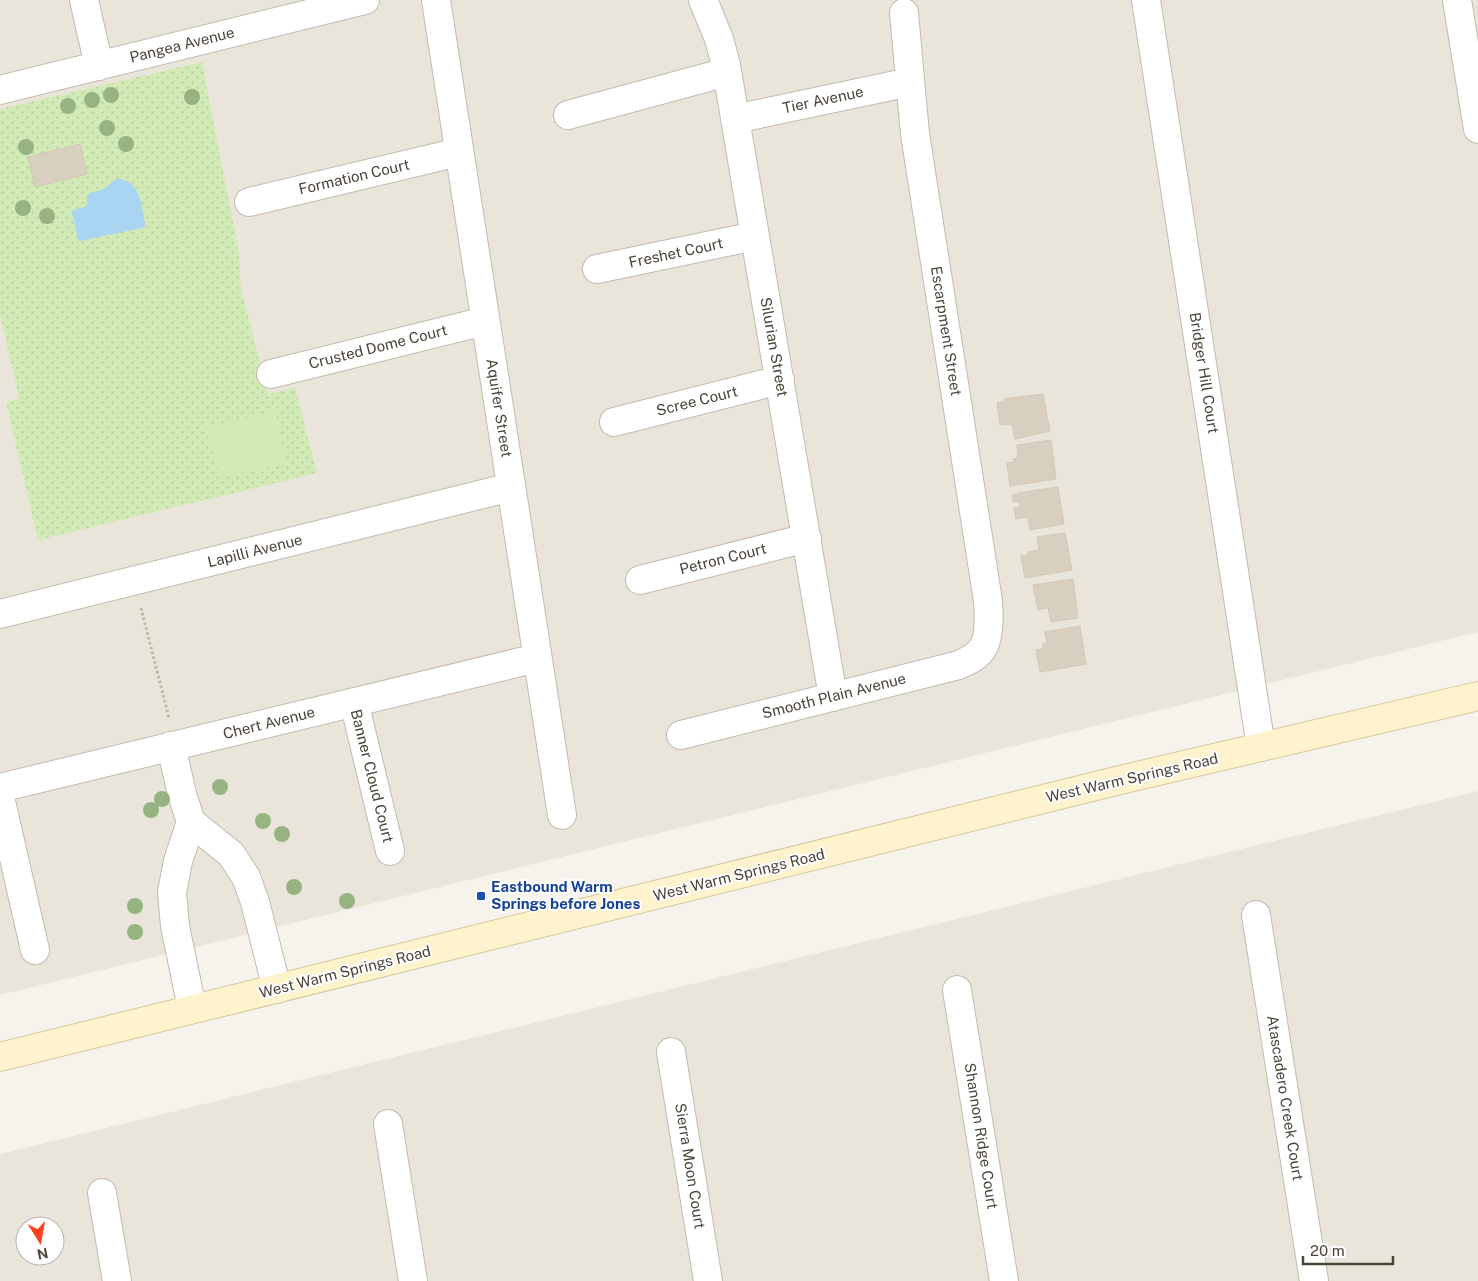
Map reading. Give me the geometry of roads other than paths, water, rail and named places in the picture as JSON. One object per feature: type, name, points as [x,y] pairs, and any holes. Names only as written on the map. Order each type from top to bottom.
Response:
[{"type":"main road","name":"West Warm Springs Road","points":[[0,1057],[1106,783],[1478,696]]},
{"type":"street","points":[[84,0],[99,66]]},
{"type":"street","name":"Pangea Avenue","points":[[0,90],[365,0]]},
{"type":"street","name":"Aquifer Street","points":[[436,0],[562,815]]},
{"type":"street","name":"Silurian Street","points":[[704,0],[719,39],[727,72],[833,696]]},
{"type":"street","name":"Bridger Hill Court","points":[[1146,0],[1261,747]]},
{"type":"street","points":[[1457,0],[1478,129]]},
{"type":"street","name":"Escarpment Street","points":[[904,12],[916,134],[988,601],[989,621],[983,648]]},
{"type":"street","points":[[568,115],[727,72]]},
{"type":"street","name":"Tier Avenue","points":[[735,119],[910,82]]},
{"type":"street","name":"Formation Court","points":[[249,202],[459,152]]},
{"type":"street","name":"Freshet Court","points":[[597,269],[755,236]]},
{"type":"street","name":"Crusted Dome Court","points":[[271,374],[485,321]]},
{"type":"street","name":"Scree Court","points":[[614,422],[780,380]]},
{"type":"street","name":"Lapilli Avenue","points":[[0,614],[511,487]]},
{"type":"street","name":"Petron Court","points":[[640,580],[807,538]]},
{"type":"street","name":"Smooth Plain Avenue","points":[[681,735],[959,664],[972,658],[983,648]]},
{"type":"street","name":"Chert Avenue","points":[[0,788],[537,658]]},
{"type":"street","name":"Banner Cloud Court","points":[[354,702],[390,851]]},
{"type":"street","points":[[174,746],[182,794],[191,822],[231,854],[246,877],[255,902],[277,989]]},
{"type":"street","points":[[0,797],[35,950]]},
{"type":"street","points":[[191,822],[178,861],[172,892],[175,926],[192,1008]]},
{"type":"street","name":"Atascadero Creek Court","points":[[1256,915],[1314,1281]]},
{"type":"street","name":"Shannon Ridge Court","points":[[957,990],[1004,1281]]},
{"type":"street","name":"Sierra Moon Court","points":[[671,1052],[708,1281]]},
{"type":"street","points":[[388,1124],[413,1281]]},
{"type":"street","points":[[102,1193],[117,1281]]},
{"type":"water","points":[[116,179],[125,180],[136,189],[146,227],[80,241],[72,213],[73,210],[87,205],[88,194],[104,189]]},
{"type":"place","name":"Eastbound Warm Springs before Jones","points":[[481,896]]}]
